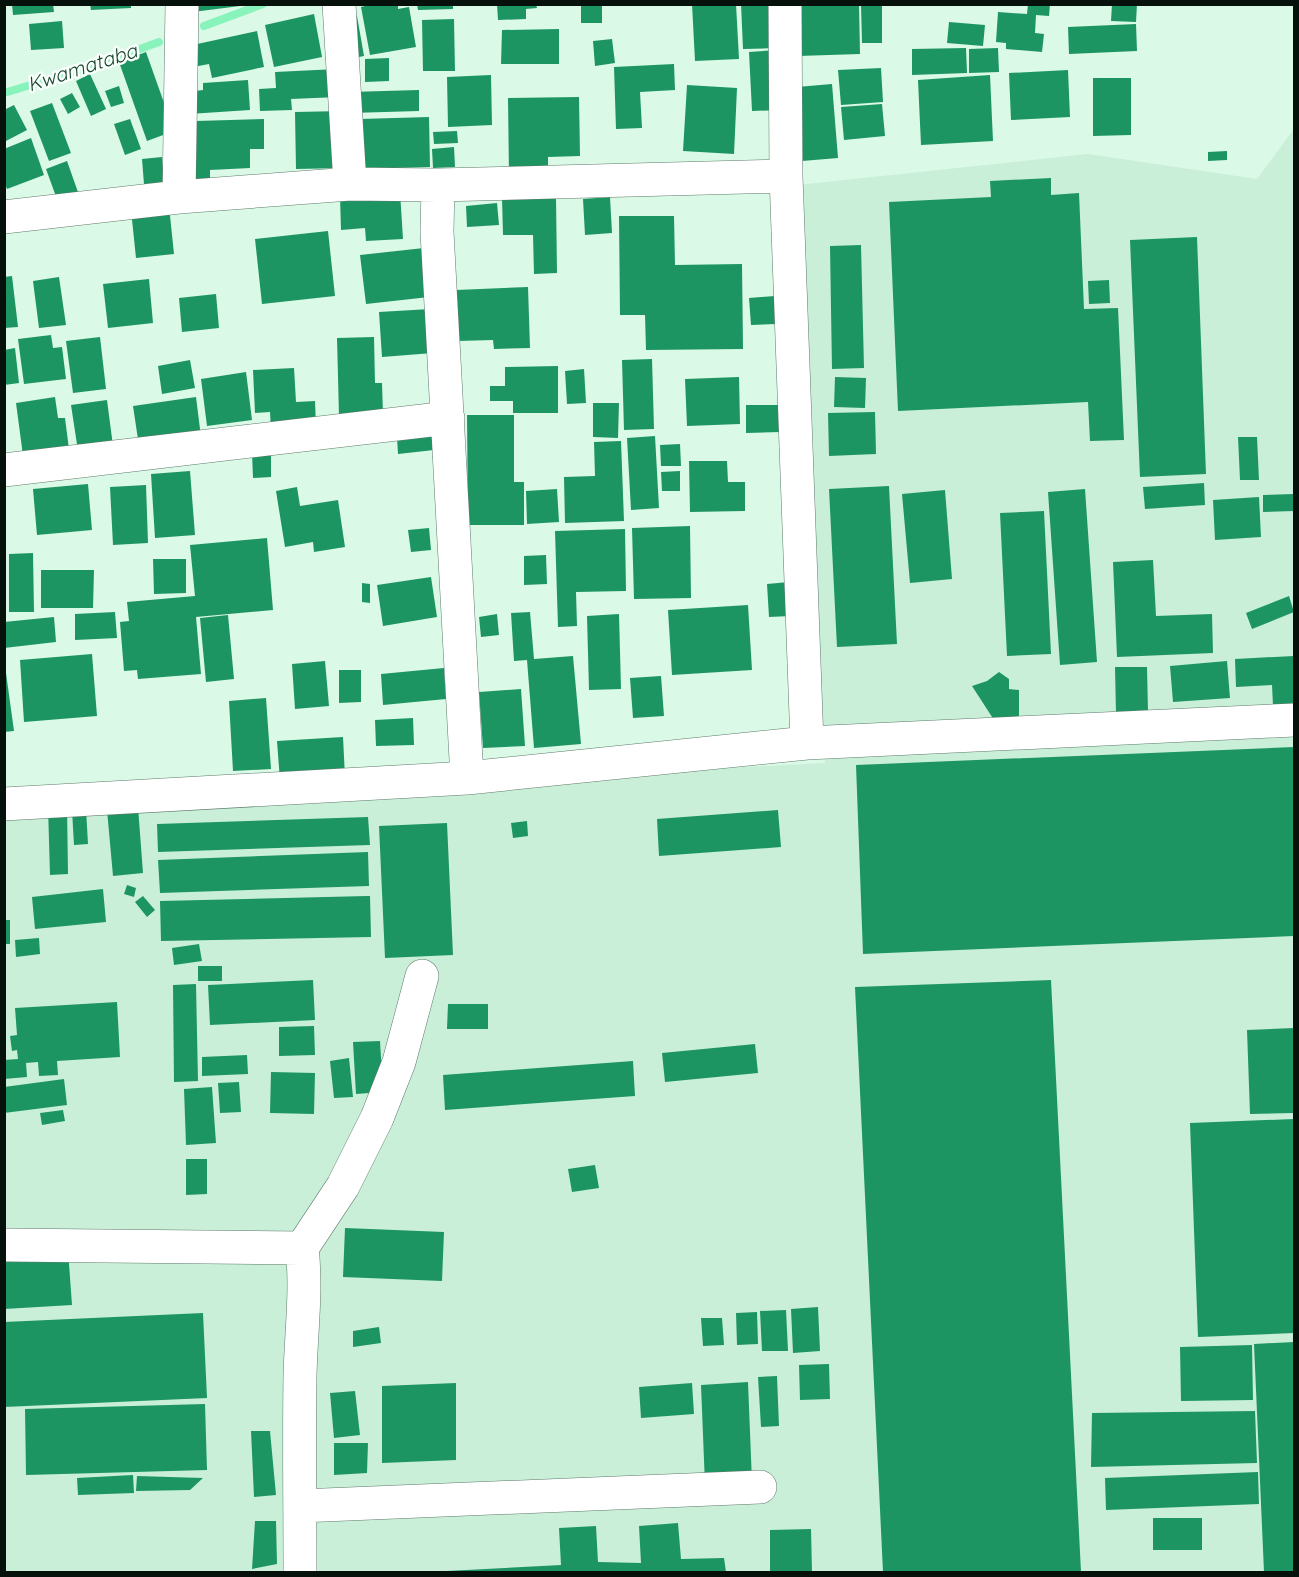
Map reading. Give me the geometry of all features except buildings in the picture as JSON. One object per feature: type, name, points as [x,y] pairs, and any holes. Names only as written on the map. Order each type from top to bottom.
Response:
[{"type":"street","points":[[180,197],[182,4]]},
{"type":"street","points":[[339,4],[350,184]]},
{"type":"street","points":[[785,4],[786,176],[807,742]]},
{"type":"street","points":[[4,217],[180,197],[350,184],[438,185],[786,176]]},
{"type":"street","points":[[438,185],[437,232],[467,778]]},
{"type":"street","points":[[4,470],[448,417]]},
{"type":"street","points":[[4,804],[467,778],[807,742],[1294,720]]},
{"type":"street","points":[[300,1572],[299,1422],[305,1273],[302,1248],[343,1186],[377,1118],[399,1062],[422,976]]},
{"type":"street","points":[[4,1245],[302,1248]]},
{"type":"street","points":[[300,1506],[760,1486]]},
{"type":"shaded area","points":[[1294,129],[1294,1572],[5,1572],[5,804],[825,763],[797,185],[1088,154],[1257,179]]},
{"type":"waterway","name":"Kwamataba","points":[[204,26],[263,4]]},
{"type":"waterway","name":"Kwamataba","points":[[4,93],[93,66],[159,42]]}]
